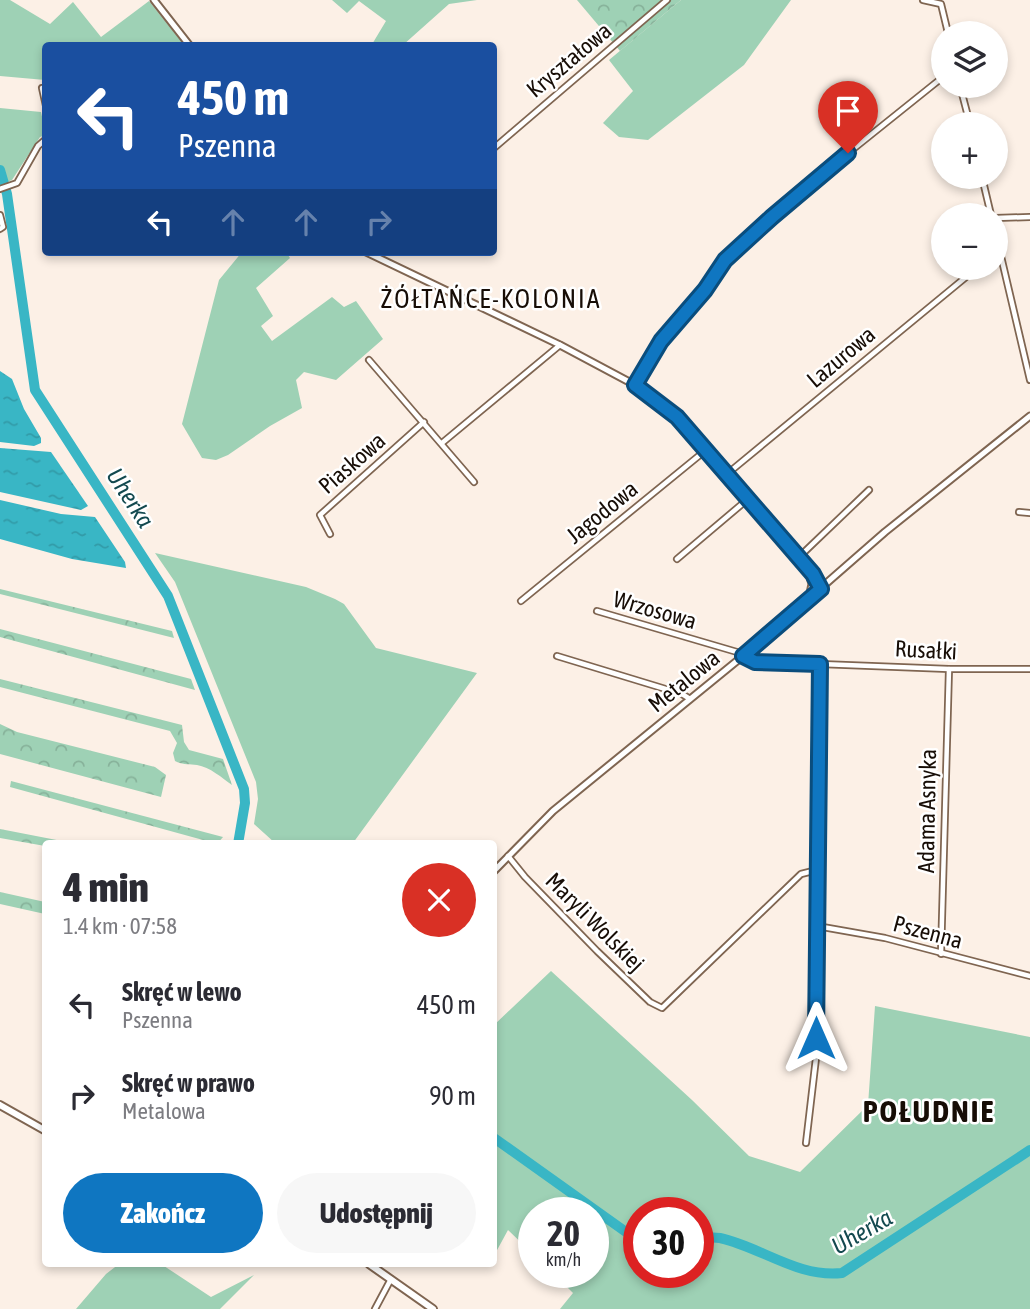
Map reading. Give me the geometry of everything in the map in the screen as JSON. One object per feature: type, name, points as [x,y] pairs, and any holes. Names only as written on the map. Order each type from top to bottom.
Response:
[{"type":"main road","points":[[1,1107],[42,1129]]},
{"type":"main road","points":[[373,1267],[433,1309]]},
{"type":"street","points":[[154,0],[187,42]]},
{"type":"street","name":"Kryształowa","points":[[497,145],[667,0]]},
{"type":"street","points":[[923,0],[941,4],[945,21]]},
{"type":"street","points":[[635,385],[661,341],[705,290],[725,260],[827,170],[931,87]]},
{"type":"street","points":[[1,188],[17,183],[42,142]]},
{"type":"street","points":[[0,215],[3,227],[0,229]]},
{"type":"street","points":[[1008,216],[1030,217]]},
{"type":"street","points":[[377,256],[560,345],[635,385],[677,417],[806,568],[824,578],[834,576]]},
{"type":"street","name":"Lazurowa","points":[[727,474],[961,280]]},
{"type":"street","points":[[1005,280],[1030,380]]},
{"type":"street","points":[[442,443],[560,345]]},
{"type":"street","points":[[369,360],[474,482]]},
{"type":"street","name":"Metalowa","points":[[497,868],[553,811],[743,656],[885,532],[1030,416]]},
{"type":"street","name":"Piaskowa","points":[[330,534],[320,514],[424,422]]},
{"type":"street","name":"Jagodowa","points":[[521,601],[706,450]]},
{"type":"street","points":[[798,558],[869,490]]},
{"type":"street","points":[[677,559],[748,499]]},
{"type":"street","points":[[1019,512],[1030,513]]},
{"type":"street","points":[[806,568],[812,584],[808,599]]},
{"type":"street","points":[[813,574],[821,589]]},
{"type":"street","points":[[812,584],[821,589]]},
{"type":"street","name":"Wrzosowa","points":[[597,611],[743,656]]},
{"type":"street","points":[[557,656],[682,694],[690,699]]},
{"type":"street","points":[[743,656],[755,662],[820,664],[816,1058],[806,1143]]},
{"type":"street","name":"Rusałki","points":[[820,664],[1030,669]]},
{"type":"street","name":"Adama Asnyka","points":[[941,954],[949,669]]},
{"type":"street","name":"Maryli Wolskiej","points":[[508,856],[597,951],[650,1002],[662,1008],[801,874],[817,870]]},
{"type":"street","name":"Pszenna","points":[[817,926],[885,938],[1030,976]]},
{"type":"street","points":[[375,1309],[391,1279]]},
{"type":"green space","points":[[0,0],[10,0],[50,24],[73,2],[101,37],[149,1],[182,42],[42,42],[42,80],[0,76]]},
{"type":"green space","points":[[332,0],[477,0],[449,4],[406,42],[373,42],[386,21],[359,1],[347,13]]},
{"type":"green space","points":[[577,0],[681,0],[620,51]]},
{"type":"green space","points":[[681,0],[791,0],[744,65],[648,140],[619,137],[603,123],[633,91],[609,60]]},
{"type":"green space","points":[[0,108],[41,112],[42,136],[12,180],[0,185]]},
{"type":"green space","points":[[239,256],[289,256],[290,258],[256,288],[273,316],[261,326],[272,341],[332,297],[344,307],[356,301],[383,339],[336,380],[304,372],[296,380],[302,408],[216,460],[202,458],[182,424],[219,280]]},
{"type":"green space","points":[[155,553],[306,587],[344,604],[376,648],[477,673],[355,840],[272,840],[254,824],[258,799],[256,782],[175,582]]},
{"type":"green space","points":[[0,589],[172,631],[174,638],[0,594]]},
{"type":"green space","points":[[0,629],[191,679],[195,690],[0,637]]},
{"type":"green space","points":[[0,679],[182,725],[184,742],[189,750],[223,759],[232,785],[207,768],[175,761],[173,753],[177,743],[170,731],[0,687]]},
{"type":"green space","points":[[0,724],[17,732],[155,767],[166,775],[161,797],[0,754]]},
{"type":"green space","points":[[11,781],[223,837],[220,840],[203,840],[10,787]]},
{"type":"green space","points":[[0,829],[57,840],[42,840],[42,845],[0,838]]},
{"type":"green space","points":[[0,892],[42,901],[42,913],[0,904]]},
{"type":"green space","points":[[551,971],[749,1156],[800,1172],[868,1105],[875,1006],[1030,1037],[1030,1309],[560,1309],[573,1293],[568,1288],[609,1288],[609,1197],[518,1197],[518,1240],[508,1230],[497,1250],[497,1022]]},
{"type":"green space","points":[[115,1267],[166,1267],[211,1297],[254,1275],[220,1309],[76,1309]]},
{"type":"water","points":[[0,371],[12,379],[41,443],[34,446],[0,442]]},
{"type":"water","points":[[0,448],[51,452],[88,506],[81,510],[0,492]]},
{"type":"water","points":[[0,500],[61,514],[95,517],[125,562],[126,568],[72,559],[0,539]]},
{"type":"waterway","name":"Uherka","points":[[0,170],[7,194],[35,390],[168,596],[244,789],[245,803],[239,840]]},
{"type":"waterway","name":"Uherka","points":[[497,1140],[623,1230]]},
{"type":"waterway","name":"Uherka","points":[[714,1238],[735,1242],[810,1271],[842,1273],[1030,1150]]},
{"type":"district","name":"ŻÓŁTAŃCE-KOLONIA","points":[[491,299]]},
{"type":"district","name":"POŁUDNIE","points":[[929,1112]]},
{"type":"route","points":[[816,1038],[820,664],[755,662],[743,656],[821,589],[813,574],[677,417],[635,385],[661,341],[705,290],[725,260],[848,153]]}]
